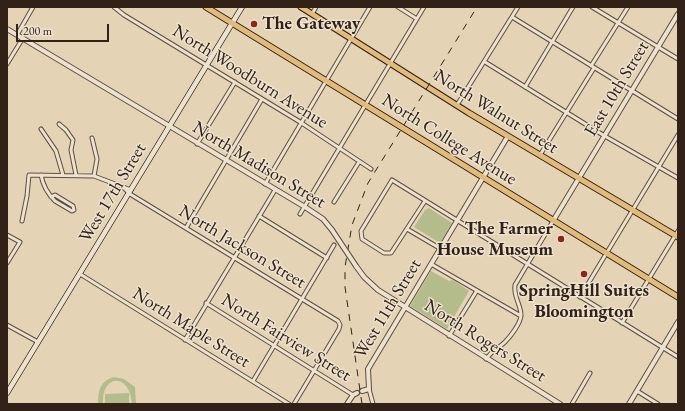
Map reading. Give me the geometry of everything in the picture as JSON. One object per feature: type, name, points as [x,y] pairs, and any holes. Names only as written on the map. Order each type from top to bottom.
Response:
[{"type":"main road","name":"North College Avenue","points":[[206,7],[678,297]]},
{"type":"main road","name":"West 17th Street","points":[[7,393],[168,126],[242,7]]},
{"type":"main road","name":"North Walnut Street","points":[[301,7],[540,156],[677,235]]},
{"type":"street","points":[[17,35],[33,7]]},
{"type":"street","points":[[312,14],[316,7]]},
{"type":"street","points":[[265,184],[300,122],[370,7]]},
{"type":"street","points":[[398,7],[417,19]]},
{"type":"street","points":[[300,214],[424,7]]},
{"type":"street","points":[[458,105],[518,7]]},
{"type":"street","points":[[525,87],[573,7]]},
{"type":"street","points":[[592,7],[678,59]]},
{"type":"street","points":[[540,156],[567,113],[628,7]]},
{"type":"street","name":"North Woodburn Avenue","points":[[114,8],[340,147],[371,170]]},
{"type":"street","name":"East 10th Street","points":[[553,221],[631,90],[676,20],[678,14]]},
{"type":"street","points":[[512,17],[678,119]]},
{"type":"street","name":"North Madison Street","points":[[7,29],[197,144],[305,207],[323,219],[332,230]]},
{"type":"street","points":[[7,64],[23,38]]},
{"type":"street","points":[[484,62],[605,136],[678,178]]},
{"type":"street","points":[[197,144],[235,82]]},
{"type":"street","points":[[186,228],[262,99]]},
{"type":"street","points":[[59,124],[66,130],[73,140],[71,150],[76,176]]},
{"type":"street","points":[[41,129],[56,151],[63,175]]},
{"type":"street","points":[[580,297],[678,135]]},
{"type":"street","name":"West 11th Street","points":[[362,391],[369,390],[367,371],[508,136]]},
{"type":"street","points":[[22,221],[28,196],[29,175],[94,176],[97,159],[92,138]]},
{"type":"street","points":[[334,202],[359,162]]},
{"type":"street","points":[[41,175],[44,188],[51,197],[72,211],[74,210],[73,206],[55,195],[51,197]]},
{"type":"street","name":"North Jackson Street","points":[[94,176],[130,191],[186,228],[338,321],[340,325],[315,370]]},
{"type":"street","points":[[425,201],[394,250],[387,254],[364,241],[360,236],[361,231],[392,180],[678,357]]},
{"type":"street","points":[[185,340],[275,190]]},
{"type":"street","points":[[259,216],[327,258]]},
{"type":"street","points":[[486,359],[492,351],[505,343],[521,316],[514,287],[553,221]]},
{"type":"street","points":[[407,229],[440,249]]},
{"type":"street","name":"North Rogers Street","points":[[332,230],[356,266],[371,284],[449,336],[560,404]]},
{"type":"street","points":[[7,235],[20,242],[7,263]]},
{"type":"street","points":[[622,323],[677,235]]},
{"type":"street","points":[[253,382],[303,300],[334,245]]},
{"type":"street","points":[[431,264],[476,292],[521,316]]},
{"type":"street","name":"North Maple Street","points":[[80,274],[289,404]]},
{"type":"street","points":[[449,336],[476,292]]},
{"type":"street","name":"North Fairview Street","points":[[206,303],[355,394]]},
{"type":"street","points":[[629,404],[678,322]]},
{"type":"street","points":[[7,325],[38,342]]},
{"type":"street","points":[[294,404],[315,370]]},
{"type":"street","points":[[572,404],[590,373]]},
{"type":"street","name":"North Fairview Street","points":[[369,390],[373,404]]},
{"type":"street","points":[[637,391],[658,404]]},
{"type":"street","points":[[347,404],[355,394]]},
{"type":"green space","points":[[429,208],[452,223],[440,243],[414,227],[425,210]]},
{"type":"green space","points":[[431,271],[449,281],[453,280],[469,291],[447,329],[410,306]]},
{"type":"green space","points":[[114,377],[124,379],[135,387],[136,404],[132,404],[130,394],[126,386],[121,382],[116,381],[111,382],[106,387],[103,404],[98,404],[99,391],[101,387],[106,381]]},
{"type":"green space","points":[[129,393],[129,404],[105,404],[105,394]]},
{"type":"railway","points":[[362,404],[345,287],[345,267],[352,225],[368,183],[477,7]]},
{"type":"place","name":"The Gateway","points":[[254,24]]},
{"type":"place","name":"The Farmer House Museum","points":[[561,239]]},
{"type":"place","name":"SpringHill Suites Bloomington","points":[[584,274]]}]
